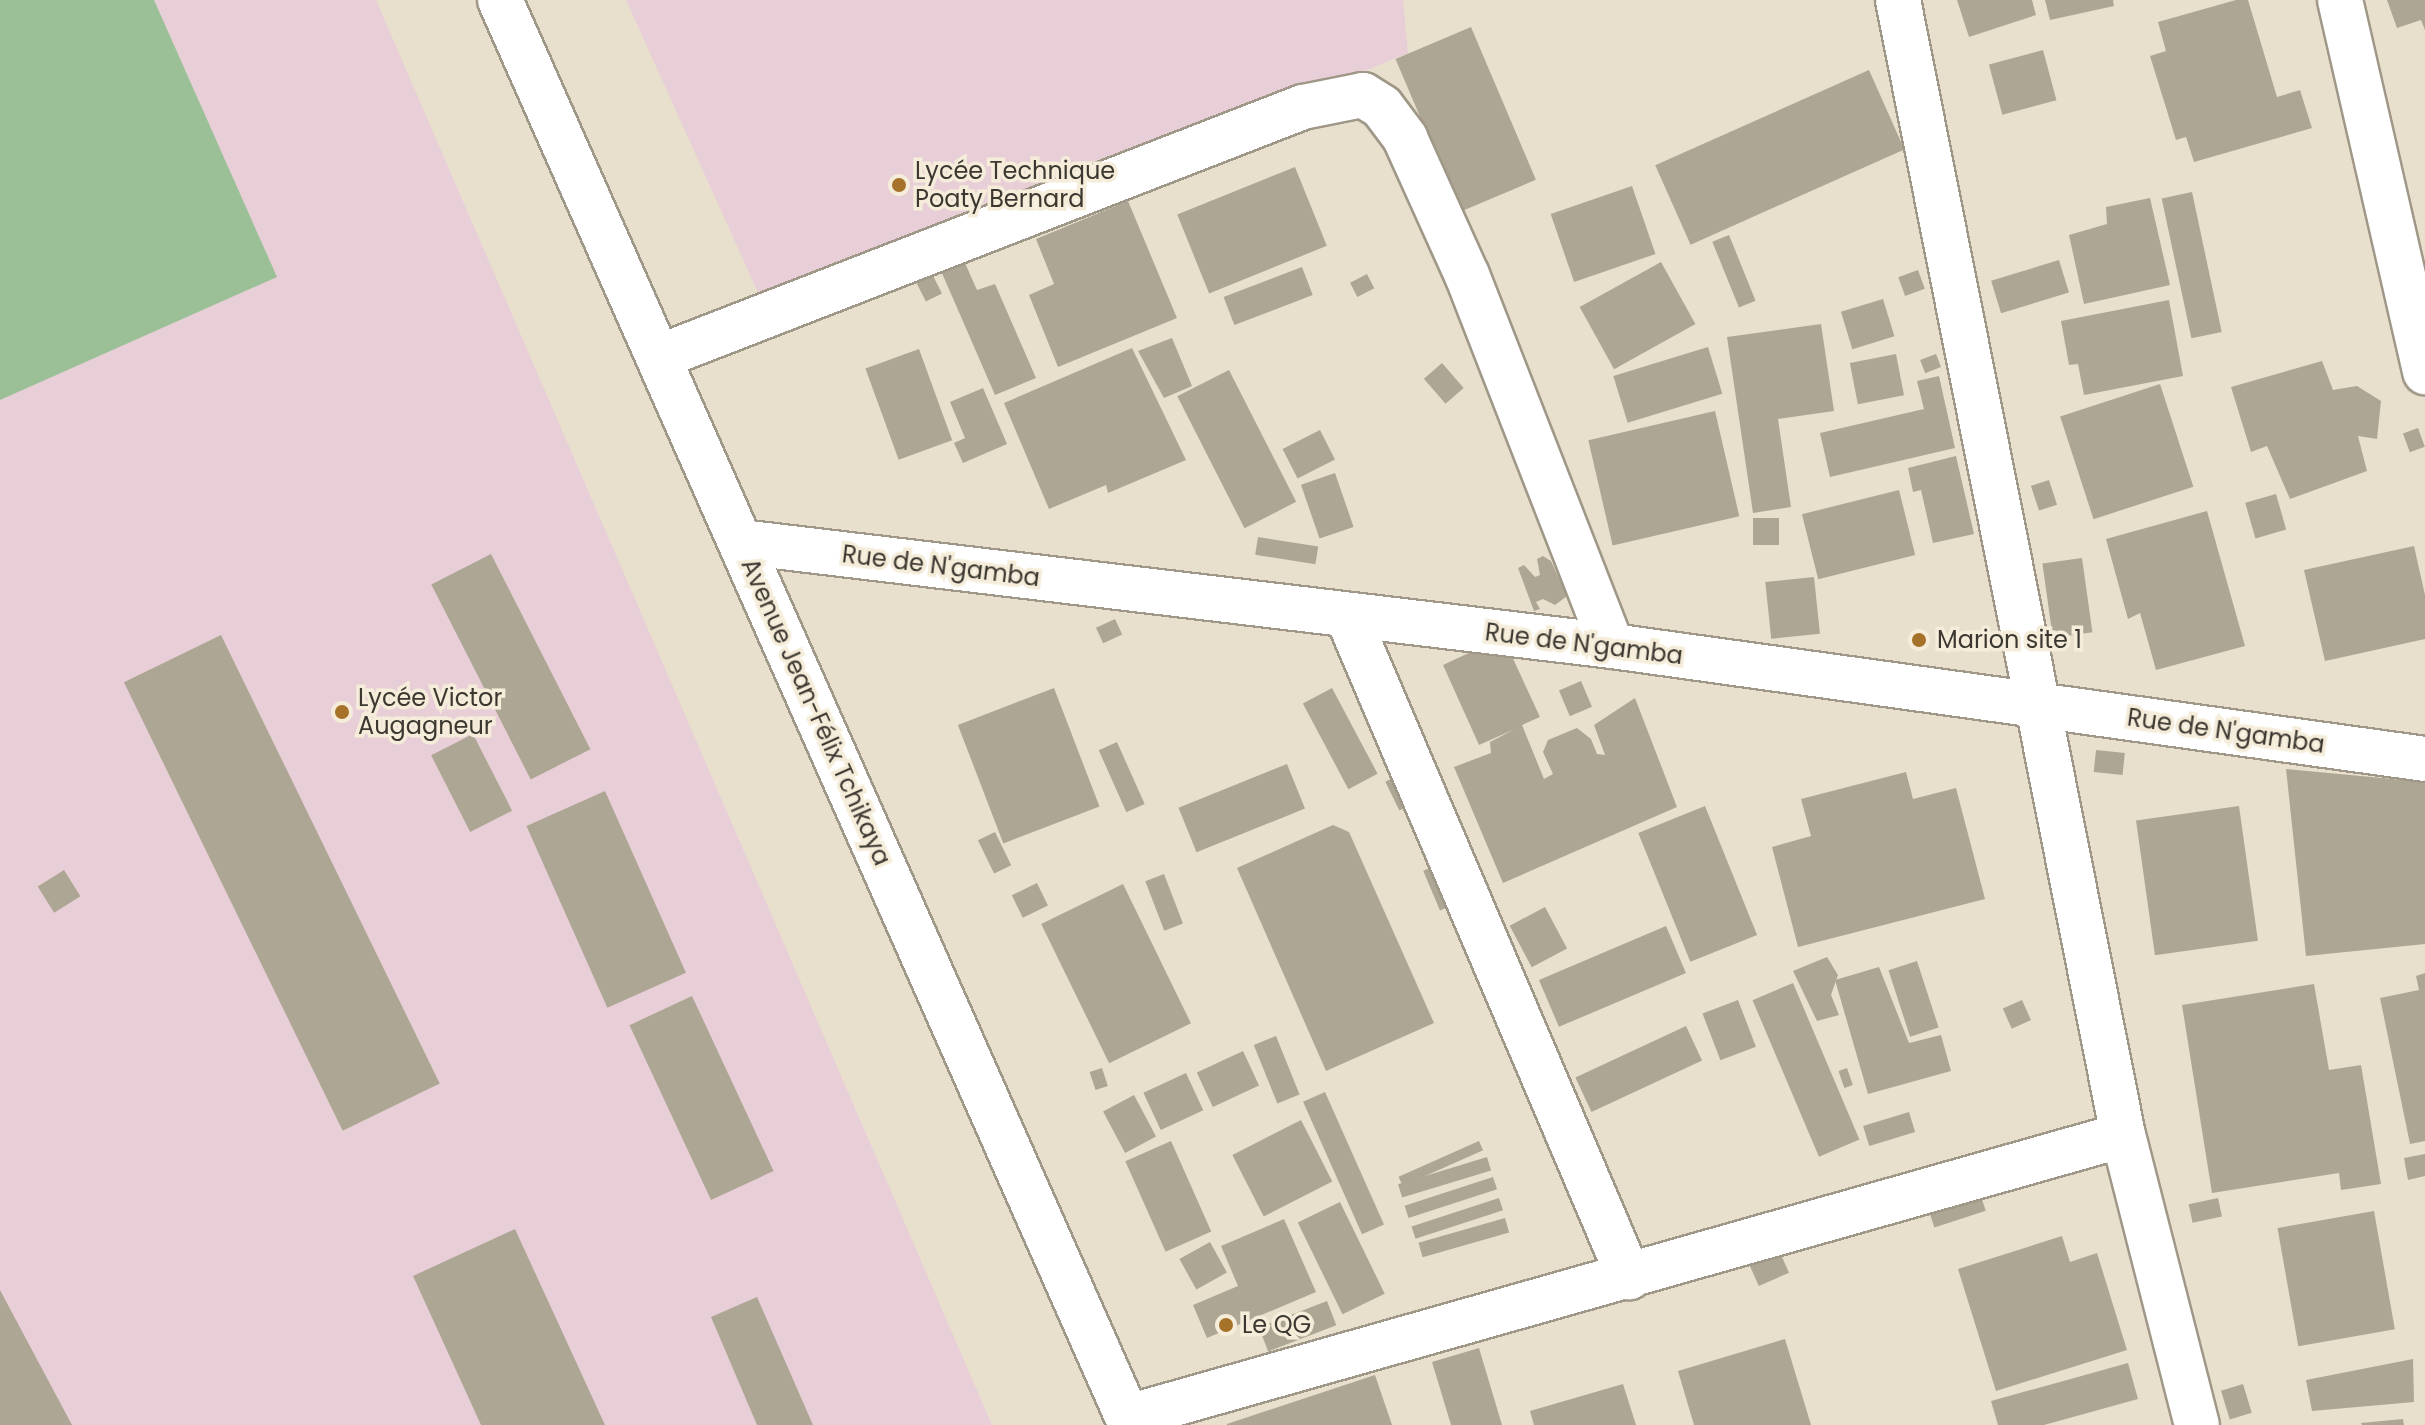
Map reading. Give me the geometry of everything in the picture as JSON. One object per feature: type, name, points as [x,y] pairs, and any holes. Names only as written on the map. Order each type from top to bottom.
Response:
[{"type":"street","name":"Avenue Jean-Félix Tchikaya","points":[[500,0],[1130,1421]]},
{"type":"street","points":[[1898,0],[2123,1135],[2197,1425]]},
{"type":"street","points":[[2340,0],[2425,372]]},
{"type":"street","points":[[659,357],[1303,107],[1363,95],[1382,107],[1405,138],[1467,275],[1612,646]]},
{"type":"street","name":"Rue de N'gamba","points":[[741,542],[1612,646],[2425,759]]},
{"type":"street","points":[[1347,615],[1629,1277]]},
{"type":"street","points":[[1130,1421],[2123,1135]]},
{"type":"shaded area","name":"Lycée Victor Augagneur","points":[[0,0],[376,0],[992,1425],[0,1425]]},
{"type":"shaded area","name":"Lycée Technique Poaty Bernard","points":[[626,0],[1403,0],[1408,53],[769,317]]},
{"type":"green space","points":[[0,0],[154,0],[277,277],[0,400]]},
{"type":"building","points":[[1957,0],[2032,0],[2036,15],[1969,37]]},
{"type":"building","points":[[2045,0],[2113,0],[2114,6],[2050,20]]},
{"type":"building","points":[[2236,0],[2248,0],[2277,97],[2300,90],[2312,128],[2194,162],[2186,137],[2176,140],[2150,56],[2166,51],[2158,22]]},
{"type":"building","points":[[2387,0],[2425,0],[2425,30],[2421,20],[2397,28]]},
{"type":"building","points":[[1471,27],[1536,180],[1460,212],[1396,59]]},
{"type":"building","points":[[2043,50],[2056,100],[2002,115],[1989,64]]},
{"type":"building","points":[[1869,70],[1904,149],[1691,245],[1655,165]]},
{"type":"building","points":[[1295,167],[1327,246],[1209,293],[1177,215]]},
{"type":"building","points":[[1632,186],[1655,254],[1574,282],[1551,214]]},
{"type":"building","points":[[2192,192],[2222,332],[2191,338],[2162,198]]},
{"type":"building","points":[[2150,198],[2170,285],[2084,304],[2069,235],[2107,224],[2106,207]]},
{"type":"building","points":[[1128,201],[1177,318],[1058,367],[1029,295],[1054,284],[1036,239]]},
{"type":"building","points":[[1729,235],[1756,301],[1739,308],[1712,242]]},
{"type":"building","points":[[961,254],[977,290],[995,284],[1036,378],[995,395],[938,264]]},
{"type":"building","points":[[2059,260],[2069,293],[2001,313],[1991,281]]},
{"type":"building","points":[[1661,262],[1695,324],[1614,369],[1580,307]]},
{"type":"building","points":[[927,264],[942,293],[926,302],[911,272]]},
{"type":"building","points":[[1302,267],[1313,295],[1234,325],[1224,297]]},
{"type":"building","points":[[1918,270],[1925,289],[1905,296],[1898,277]]},
{"type":"building","points":[[1367,274],[1374,288],[1357,297],[1350,283]]},
{"type":"building","points":[[1883,299],[1894,336],[1852,349],[1841,312]]},
{"type":"building","points":[[2169,300],[2183,376],[2084,395],[2078,364],[2069,365],[2061,321]]},
{"type":"building","points":[[1821,324],[1834,411],[1778,419],[1791,507],[1753,513],[1727,337]]},
{"type":"building","points":[[1172,338],[1192,386],[1164,398],[1138,351]]},
{"type":"building","points":[[1708,347],[1722,394],[1628,423],[1613,376]]},
{"type":"building","points":[[1132,348],[1186,460],[1108,493],[1106,485],[1049,509],[1004,403]]},
{"type":"building","points":[[919,349],[952,440],[899,460],[865,368]]},
{"type":"building","points":[[1896,354],[1904,395],[1858,404],[1850,363]]},
{"type":"building","points":[[1936,354],[1941,367],[1925,373],[1920,360]]},
{"type":"building","points":[[2322,361],[2333,390],[2357,386],[2381,401],[2377,439],[2358,436],[2367,471],[2290,499],[2267,446],[2251,452],[2231,387]]},
{"type":"building","points":[[1442,363],[1464,388],[1446,404],[1424,379]]},
{"type":"building","points":[[1229,370],[1296,502],[1245,528],[1177,396]]},
{"type":"building","points":[[1939,376],[1955,448],[1830,477],[1820,433],[1924,409],[1917,381]]},
{"type":"building","points":[[2160,384],[2193,487],[2094,519],[2060,416]]},
{"type":"building","points":[[983,388],[1007,444],[963,463],[954,443],[965,438],[950,402]]},
{"type":"building","points":[[1715,411],[1739,516],[1613,545],[1588,440]]},
{"type":"building","points":[[2418,428],[2425,447],[2410,452],[2403,433]]},
{"type":"building","points":[[1320,430],[1335,459],[1298,478],[1283,449]]},
{"type":"building","points":[[1956,456],[1974,534],[1933,543],[1921,490],[1913,492],[1908,468]]},
{"type":"building","points":[[1335,473],[1354,527],[1320,539],[1301,485]]},
{"type":"building","points":[[2049,480],[2057,505],[2039,511],[2031,486]]},
{"type":"building","points":[[1899,490],[1915,555],[1818,579],[1802,514]]},
{"type":"building","points":[[2276,494],[2286,530],[2255,538],[2245,503]]},
{"type":"building","points":[[2207,511],[2245,646],[2156,670],[2140,613],[2128,619],[2106,539]]},
{"type":"building","points":[[1753,518],[1779,518],[1779,545],[1753,545]]},
{"type":"building","points":[[1258,537],[1318,547],[1315,564],[1255,555]]},
{"type":"building","points":[[2414,546],[2425,595],[2425,639],[2325,661],[2304,570]]},
{"type":"building","points":[[491,554],[590,749],[531,780],[431,584]]},
{"type":"building","points":[[1543,556],[1551,561],[1567,596],[1555,605],[1543,599],[1536,602],[1540,609],[1534,611],[1518,568],[1524,565],[1535,577],[1540,575],[1537,559]]},
{"type":"building","points":[[2082,558],[2092,632],[2053,638],[2042,564]]},
{"type":"building","points":[[1814,577],[1820,634],[1771,639],[1765,582]]},
{"type":"building","points":[[1115,619],[1122,634],[1103,643],[1096,628]]},
{"type":"building","points":[[221,635],[440,1083],[343,1131],[124,682]]},
{"type":"building","points":[[1503,637],[1540,717],[1522,725],[1544,779],[1553,774],[1543,752],[1548,740],[1577,728],[1591,739],[1597,754],[1605,755],[1594,725],[1635,698],[1677,807],[1503,883],[1454,767],[1491,753],[1490,742],[1515,729],[1479,745],[1443,665]]},
{"type":"building","points":[[1581,681],[1592,707],[1570,716],[1559,690]]},
{"type":"building","points":[[1054,688],[1100,807],[1003,843],[958,725]]},
{"type":"building","points":[[1332,688],[1378,774],[1348,789],[1303,703]]},
{"type":"building","points":[[473,734],[512,811],[470,832],[431,755]]},
{"type":"building","points":[[1117,742],[1145,804],[1126,812],[1099,750]]},
{"type":"building","points":[[2096,750],[2125,753],[2123,775],[2094,772]]},
{"type":"building","points":[[1287,764],[1305,809],[1197,852],[1179,808]]},
{"type":"building","points":[[2286,769],[2425,782],[2425,944],[2306,956]]},
{"type":"building","points":[[1906,772],[1913,799],[1956,788],[1985,899],[1798,947],[1772,847],[1811,836],[1801,799]]},
{"type":"building","points":[[1397,776],[1411,805],[1399,810],[1385,782]]},
{"type":"building","points":[[605,791],[686,973],[607,1008],[526,826]]},
{"type":"building","points":[[1705,806],[1757,935],[1690,962],[1638,833]]},
{"type":"building","points":[[2239,806],[2258,941],[2155,955],[2136,820]]},
{"type":"building","points":[[1333,825],[1349,832],[1434,1023],[1326,1071],[1237,868]]},
{"type":"building","points":[[995,832],[1011,865],[994,874],[978,840]]},
{"type":"building","points":[[1437,865],[1454,905],[1440,910],[1423,871]]},
{"type":"building","points":[[64,870],[80,896],[54,913],[38,886]]},
{"type":"building","points":[[1164,874],[1183,923],[1164,931],[1145,881]]},
{"type":"building","points":[[1037,883],[1048,905],[1023,918],[1012,895]]},
{"type":"building","points":[[1123,884],[1191,1023],[1109,1063],[1041,924]]},
{"type":"building","points":[[1545,907],[1567,948],[1532,967],[1510,926]]},
{"type":"building","points":[[1666,926],[1686,973],[1559,1027],[1539,980]]},
{"type":"building","points":[[1827,957],[1838,975],[1831,995],[1839,1015],[1817,1021],[1793,971]]},
{"type":"building","points":[[1917,961],[1939,1028],[1910,1037],[1888,970]]},
{"type":"building","points":[[1879,967],[1909,1043],[1941,1035],[1951,1071],[1868,1094],[1835,980]]},
{"type":"building","points":[[2425,973],[2425,1141],[2410,1144],[2380,998],[2419,990],[2416,976]]},
{"type":"building","points":[[1793,983],[1859,1139],[1819,1157],[1752,1000]]},
{"type":"building","points":[[2314,984],[2329,1070],[2361,1065],[2381,1184],[2341,1190],[2339,1173],[2212,1193],[2182,1005]]},
{"type":"building","points":[[692,996],[774,1171],[711,1200],[629,1025]]},
{"type":"building","points":[[1738,1000],[1756,1047],[1720,1060],[1703,1014]]},
{"type":"building","points":[[2022,1000],[2031,1020],[2012,1029],[2003,1009]]},
{"type":"building","points":[[1686,1026],[1702,1060],[1591,1112],[1575,1078]]},
{"type":"building","points":[[1276,1036],[1300,1094],[1277,1103],[1254,1045]]},
{"type":"building","points":[[1243,1051],[1259,1085],[1213,1107],[1197,1073]]},
{"type":"building","points":[[1102,1068],[1108,1086],[1096,1090],[1090,1072]]},
{"type":"building","points":[[1847,1068],[1853,1085],[1844,1088],[1838,1071]]},
{"type":"building","points":[[1186,1073],[1203,1110],[1161,1130],[1143,1093]]},
{"type":"building","points":[[1325,1092],[1384,1224],[1362,1234],[1303,1102]]},
{"type":"building","points":[[1134,1095],[1156,1136],[1125,1153],[1103,1111]]},
{"type":"building","points":[[1909,1112],[1915,1132],[1869,1146],[1863,1126]]},
{"type":"building","points":[[1301,1120],[1332,1181],[1264,1216],[1232,1155]]},
{"type":"building","points":[[1171,1141],[1211,1231],[1166,1252],[1125,1161]]},
{"type":"building","points":[[1479,1141],[1483,1150],[1403,1186],[1399,1177]]},
{"type":"building","points":[[2425,1154],[2425,1176],[2408,1180],[2404,1158]]},
{"type":"building","points":[[1487,1157],[1491,1170],[1402,1198],[1398,1184]]},
{"type":"building","points":[[1493,1177],[1497,1189],[1409,1218],[1405,1206]]},
{"type":"building","points":[[1978,1187],[1986,1211],[1934,1227],[1927,1204]]},
{"type":"building","points":[[1499,1198],[1503,1210],[1416,1239],[1412,1226]]},
{"type":"building","points":[[2218,1198],[2222,1217],[2193,1223],[2189,1204]]},
{"type":"building","points":[[1340,1202],[1385,1294],[1342,1314],[1298,1223]]},
{"type":"building","points":[[2374,1211],[2395,1329],[2298,1346],[2277,1228]]},
{"type":"building","points":[[1505,1218],[1509,1232],[1423,1257],[1418,1243]]},
{"type":"building","points":[[1284,1219],[1316,1292],[1207,1338],[1193,1305],[1238,1286],[1221,1246]]},
{"type":"building","points":[[515,1229],[605,1425],[481,1425],[413,1276]]},
{"type":"building","points":[[2062,1236],[2070,1262],[2097,1253],[2127,1350],[1996,1391],[1958,1269]]},
{"type":"building","points":[[1210,1242],[1227,1273],[1196,1290],[1179,1259]]},
{"type":"building","points":[[1778,1248],[1789,1273],[1759,1286],[1748,1261]]},
{"type":"building","points":[[0,1290],[72,1425],[0,1425]]},
{"type":"building","points":[[757,1297],[813,1425],[757,1425],[711,1317]]},
{"type":"building","points":[[1327,1301],[1336,1325],[1268,1351],[1259,1327]]},
{"type":"building","points":[[1785,1339],[1811,1425],[1694,1425],[1678,1371]]},
{"type":"building","points":[[1479,1348],[1502,1425],[1451,1425],[1432,1362]]},
{"type":"building","points":[[2413,1359],[2414,1402],[2312,1411],[2306,1380]]},
{"type":"building","points":[[2128,1363],[2138,1399],[2044,1425],[1998,1425],[1991,1401]]},
{"type":"building","points":[[1375,1375],[1392,1425],[1227,1425],[1227,1424]]},
{"type":"building","points":[[1623,1384],[1636,1425],[1534,1425],[1530,1411]]},
{"type":"building","points":[[2243,1384],[2252,1413],[2230,1419],[2221,1391]]},
{"type":"building","points":[[2403,1419],[2404,1425],[2361,1423]]},
{"type":"place","name":"Lycée Technique Poaty Bernard","points":[[899,185]]},
{"type":"place","name":"Marion site 1","points":[[1919,640]]},
{"type":"place","name":"Lycée Victor Augagneur","points":[[342,712]]},
{"type":"place","name":"Le QG","points":[[1226,1325]]}]
